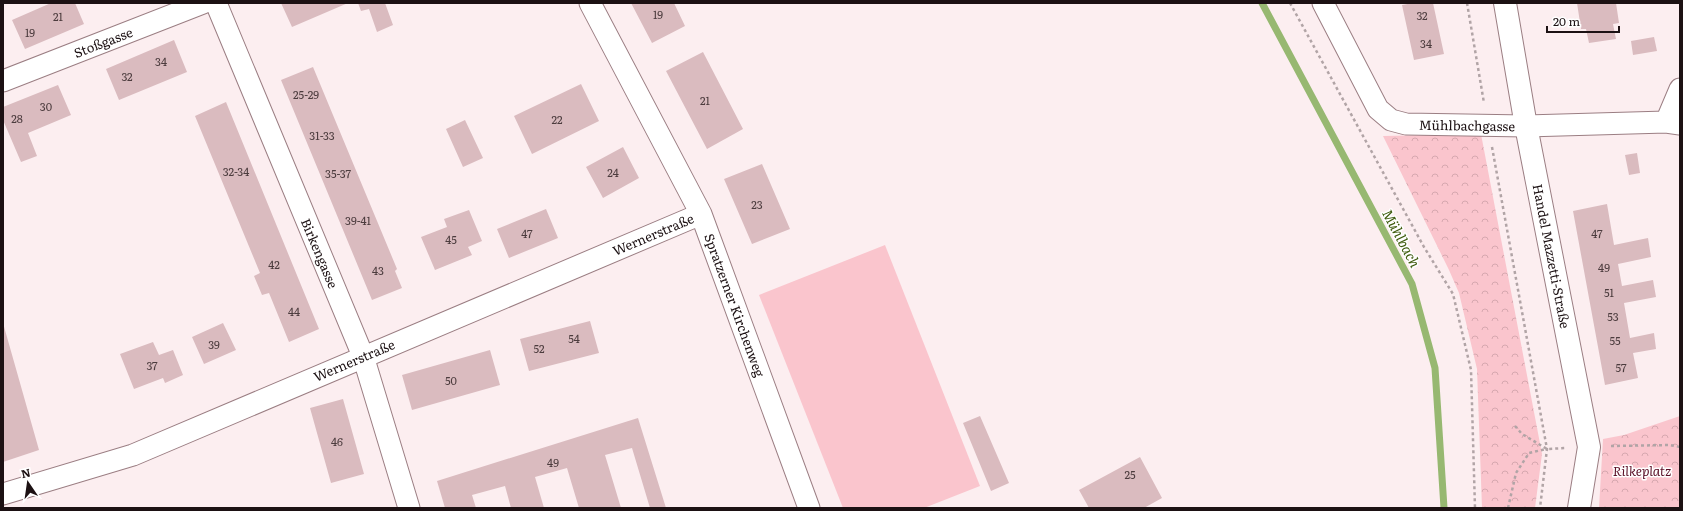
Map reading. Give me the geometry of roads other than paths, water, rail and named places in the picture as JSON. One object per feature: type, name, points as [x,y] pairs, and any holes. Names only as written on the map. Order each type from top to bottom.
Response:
[{"type":"street","name":"Stoßgasse","points":[[3,81],[203,3]]},
{"type":"street","name":"Birkengasse","points":[[216,3],[363,356],[409,508]]},
{"type":"street","name":"Spratzerner Kirchenweg","points":[[590,3],[701,214],[809,508]]},
{"type":"street","name":"Mühlbachgasse","points":[[1323,3],[1378,109],[1391,120],[1406,124],[1488,126],[1673,123]]},
{"type":"street","name":"Handel Mazzetti-Straße","points":[[1505,3],[1526,126],[1589,447],[1579,508]]},
{"type":"street","points":[[1673,123],[1680,89]]},
{"type":"street","name":"Wernerstraße","points":[[3,494],[133,455],[363,356],[701,214]]},
{"type":"waterway","name":"Mühlbach","points":[[1262,3],[1412,284],[1435,368],[1444,508]]},
{"type":"park label","name":"Rilkeplatz","points":[[1642,470]]}]
